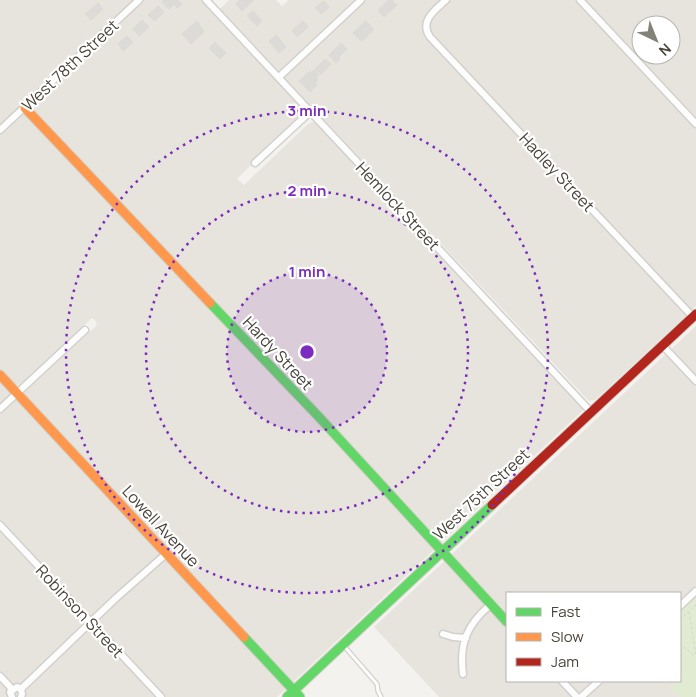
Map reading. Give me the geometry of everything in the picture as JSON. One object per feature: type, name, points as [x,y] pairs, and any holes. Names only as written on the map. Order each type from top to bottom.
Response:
[{"type":"street","name":"West 78th Street","points":[[0,130],[140,0]]},
{"type":"street","name":"Hemlock Street","points":[[206,0],[591,412]]},
{"type":"street","points":[[279,77],[361,0]]},
{"type":"street","name":"Hadley Street","points":[[446,0],[428,17],[426,32],[695,315]]},
{"type":"street","points":[[580,0],[696,124]]},
{"type":"street","name":"Hardy Street","points":[[25,108],[319,417],[506,621]]},
{"type":"street","points":[[256,163],[310,112]]},
{"type":"street","name":"West 75th Street","points":[[294,695],[343,645],[695,315]]},
{"type":"street","points":[[0,409],[85,330]]},
{"type":"street","points":[[663,346],[696,381]]},
{"type":"street","name":"Lowell Avenue","points":[[0,375],[294,695]]},
{"type":"street","name":"Robinson Street","points":[[0,525],[161,697]]},
{"type":"street","points":[[20,689],[166,554]]},
{"type":"street","points":[[681,605],[696,591]]},
{"type":"street","points":[[463,674],[462,649],[466,638],[473,622],[490,605]]},
{"type":"street","points":[[443,634],[453,638],[466,638]]},
{"type":"street","points":[[0,676],[12,689]]},
{"type":"street","points":[[563,682],[577,697]]},
{"type":"street","points":[[581,697],[598,682]]},
{"type":"street","points":[[12,689],[17,687],[20,689]]},
{"type":"street","points":[[12,689],[10,692],[12,697]]},
{"type":"street","points":[[20,689],[21,697]]},
{"type":"lane","points":[[343,645],[378,684],[378,692],[382,697]]},
{"type":"path","points":[[681,619],[696,605]]},
{"type":"path","points":[[689,612],[696,656]]},
{"type":"path","points":[[681,645],[696,656]]},
{"type":"shaded area","points":[[0,0],[203,0],[305,112],[237,179],[244,185],[308,124],[317,123],[583,407],[582,411],[277,697],[0,697],[0,380],[18,398],[97,325],[92,318],[19,385],[13,383],[0,370]]},
{"type":"shaded area","points":[[229,0],[276,0],[282,6],[289,0],[696,0],[696,306],[595,400],[589,401],[220,9]]},
{"type":"shaded area","points":[[696,326],[696,597],[681,611],[681,592],[506,592],[506,682],[677,682],[670,688],[680,697],[439,697],[374,627]]},
{"type":"green space","points":[[696,597],[696,697],[680,697],[670,688],[677,682],[681,682],[682,677],[681,611]]},
{"type":"building","points":[[164,0],[178,0],[182,4],[177,8],[174,4],[169,9],[162,2]]},
{"type":"building","points":[[240,0],[254,0],[242,11],[236,4]]},
{"type":"building","points":[[389,0],[392,0],[397,5],[384,17],[378,10]]},
{"type":"building","points":[[324,1],[329,7],[321,14],[315,8]]},
{"type":"building","points":[[98,3],[103,9],[91,20],[85,14]]},
{"type":"building","points":[[158,6],[164,12],[155,21],[148,15]]},
{"type":"building","points":[[253,11],[262,21],[257,26],[247,16]]},
{"type":"building","points":[[142,20],[149,27],[139,36],[133,29]]},
{"type":"building","points":[[197,21],[204,32],[191,44],[182,34]]},
{"type":"building","points":[[303,21],[308,27],[297,37],[292,31]]},
{"type":"building","points":[[366,21],[374,30],[361,41],[353,33]]},
{"type":"building","points":[[276,35],[286,47],[279,53],[269,41]]},
{"type":"building","points":[[127,36],[133,42],[123,51],[118,44]]},
{"type":"building","points":[[215,42],[226,53],[220,59],[209,48]]},
{"type":"building","points":[[341,43],[347,49],[336,63],[329,55]]},
{"type":"building","points":[[325,59],[331,64],[321,74],[315,69]]},
{"type":"building","points":[[314,70],[319,75],[315,83],[317,85],[310,92],[299,81],[310,71],[311,73]]},
{"type":"traffic: fast","points":[[210,303],[319,417],[506,621]]},
{"type":"traffic: fast","points":[[287,697],[492,505]]},
{"type":"traffic: fast","points":[[244,637],[300,697]]},
{"type":"traffic: slow","points":[[25,108],[210,303]]},
{"type":"traffic: slow","points":[[0,375],[244,637]]},
{"type":"traffic: jam","points":[[492,505],[696,314]]}]
